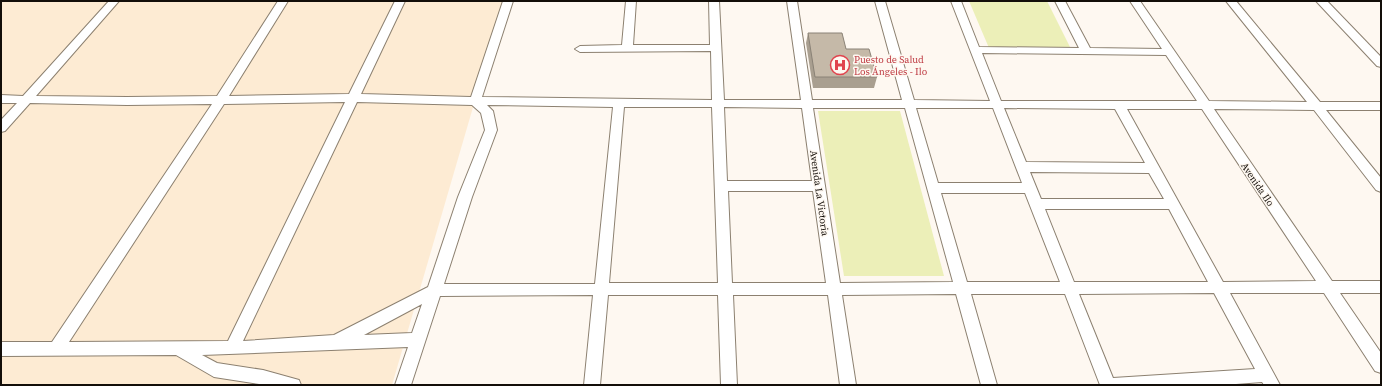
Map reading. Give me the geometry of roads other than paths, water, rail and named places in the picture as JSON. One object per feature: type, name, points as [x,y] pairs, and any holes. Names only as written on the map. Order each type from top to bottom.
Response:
[{"type":"street","points":[[1,128],[114,1]]},
{"type":"street","points":[[56,349],[220,101],[283,1]]},
{"type":"street","points":[[232,348],[400,1]]},
{"type":"street","points":[[475,101],[508,1]]},
{"type":"street","points":[[627,49],[631,1]]},
{"type":"street","points":[[714,1],[729,385]]},
{"type":"street","name":"Avenida La Victoria","points":[[792,1],[848,385]]},
{"type":"street","points":[[880,1],[989,385]]},
{"type":"street","points":[[956,1],[1108,385]]},
{"type":"street","points":[[1060,1],[1087,52]]},
{"type":"street","name":"Avenida Ilo","points":[[1136,1],[1381,366]]},
{"type":"street","points":[[1231,1],[1317,106],[1381,188]]},
{"type":"street","points":[[1321,1],[1381,64]]},
{"type":"street","points":[[580,50],[716,48]]},
{"type":"street","points":[[975,50],[1170,52]]},
{"type":"street","points":[[1369,52],[1381,52]]},
{"type":"street","points":[[1,100],[220,101],[353,98],[619,104],[1381,106]]},
{"type":"street","points":[[403,385],[465,197],[491,130],[487,111],[475,101]]},
{"type":"street","points":[[592,385],[619,104]]},
{"type":"street","points":[[1112,385],[1270,380],[1119,105]]},
{"type":"street","points":[[1021,166],[1154,168]]},
{"type":"street","points":[[721,186],[819,186]]},
{"type":"street","points":[[933,188],[1030,188]]},
{"type":"street","points":[[1036,204],[1174,204]]},
{"type":"street","points":[[336,342],[435,290],[1381,287]]},
{"type":"street","points":[[1,350],[232,348],[336,342],[417,340]]},
{"type":"street","points":[[179,349],[214,370],[263,377],[293,385]]},
{"type":"place","name":"Puesto de Salud Los Ángeles - Ilo","points":[[840,65]]}]
